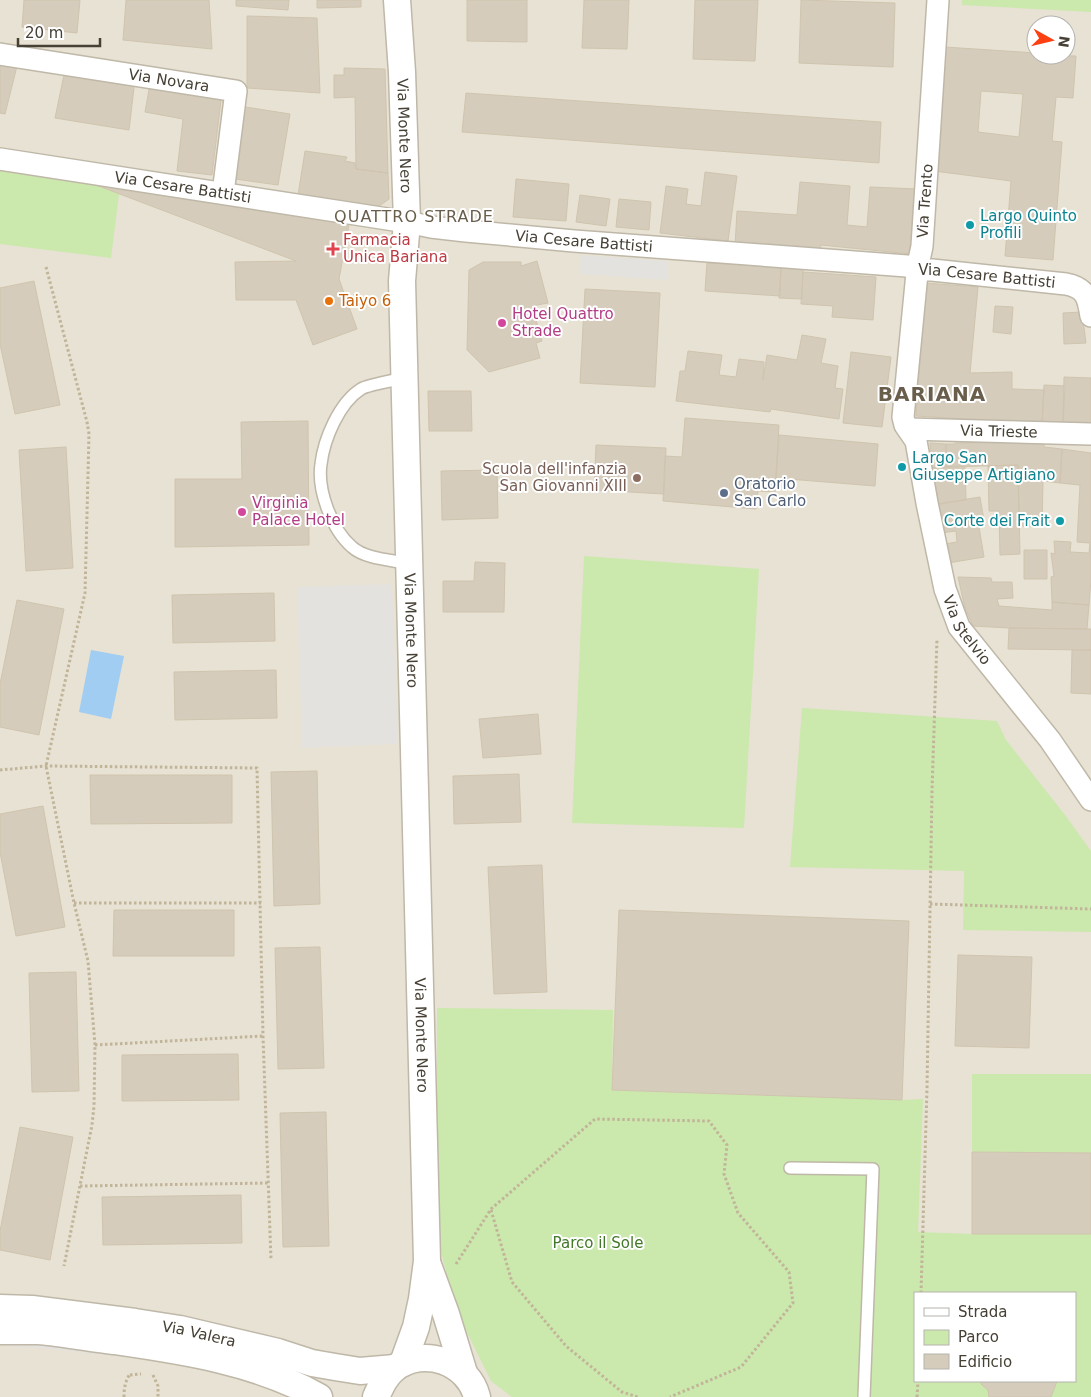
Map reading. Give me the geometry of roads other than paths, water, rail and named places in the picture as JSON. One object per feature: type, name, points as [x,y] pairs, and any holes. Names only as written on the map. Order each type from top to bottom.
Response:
[{"type":"street","name":"Via Monte Nero","points":[[376,1397],[382,1382],[388,1374],[399,1366],[416,1327],[427,1262],[402,281],[407,222],[397,0]]},
{"type":"street","name":"Via Trento","points":[[908,429],[903,417],[916,270],[920,261],[922,246],[938,0]]},
{"type":"street","name":"Via Novara","points":[[0,54],[236,91],[223,193]]},
{"type":"street","name":"Via Cesare Battisti","points":[[0,158],[431,227],[574,241],[907,266],[916,270],[1066,284],[1076,286],[1082,290],[1089,303],[1091,316]]},
{"type":"street","name":"Via Trieste","points":[[908,429],[1091,434]]},
{"type":"street","name":"Via Stelvio","points":[[908,429],[916,441],[945,589],[959,628],[1050,740],[1091,800]]},
{"type":"street","name":"Via Monte Nero","points":[[427,1262],[476,1389]]},
{"type":"street","name":"Via Valera","points":[[0,1308],[32,1309],[180,1329],[278,1352],[312,1363],[360,1370],[399,1366],[421,1358],[439,1360],[453,1365],[476,1389]]},
{"type":"street","name":"Via Valera","points":[[0,1331],[40,1332],[142,1345],[192,1354],[257,1369],[305,1389],[319,1397]]},
{"type":"lane","points":[[405,378],[361,388],[344,405],[330,429],[320,465],[322,490],[329,514],[340,533],[352,548],[371,556],[410,564]]},
{"type":"lane","points":[[790,1168],[873,1169],[864,1397]]},
{"type":"water","points":[[91,650],[124,656],[111,719],[79,712]]},
{"type":"place","name":"Largo Quinto Profili","points":[[970,225]]},
{"type":"place","name":"Farmacia Unica Bariana","points":[[333,249]]},
{"type":"place","name":"Taiyo 6","points":[[329,301]]},
{"type":"place","name":"Hotel Quattro Strade","points":[[502,323]]},
{"type":"place","name":"Largo San Giuseppe Artigiano","points":[[902,467]]},
{"type":"place","name":"Scuola dell'infanzia San Giovanni XIII","points":[[637,478]]},
{"type":"place","name":"Oratorio San Carlo","points":[[724,493]]},
{"type":"place","name":"Virginia Palace Hotel","points":[[242,512]]},
{"type":"place","name":"Corte dei Frait","points":[[1060,521]]},
{"type":"district","name":"QUATTRO STRADE","points":[[414,216]]},
{"type":"district","name":"BARIANA","points":[[932,394]]},
{"type":"park label","name":"Parco il Sole","points":[[598,1243]]}]
